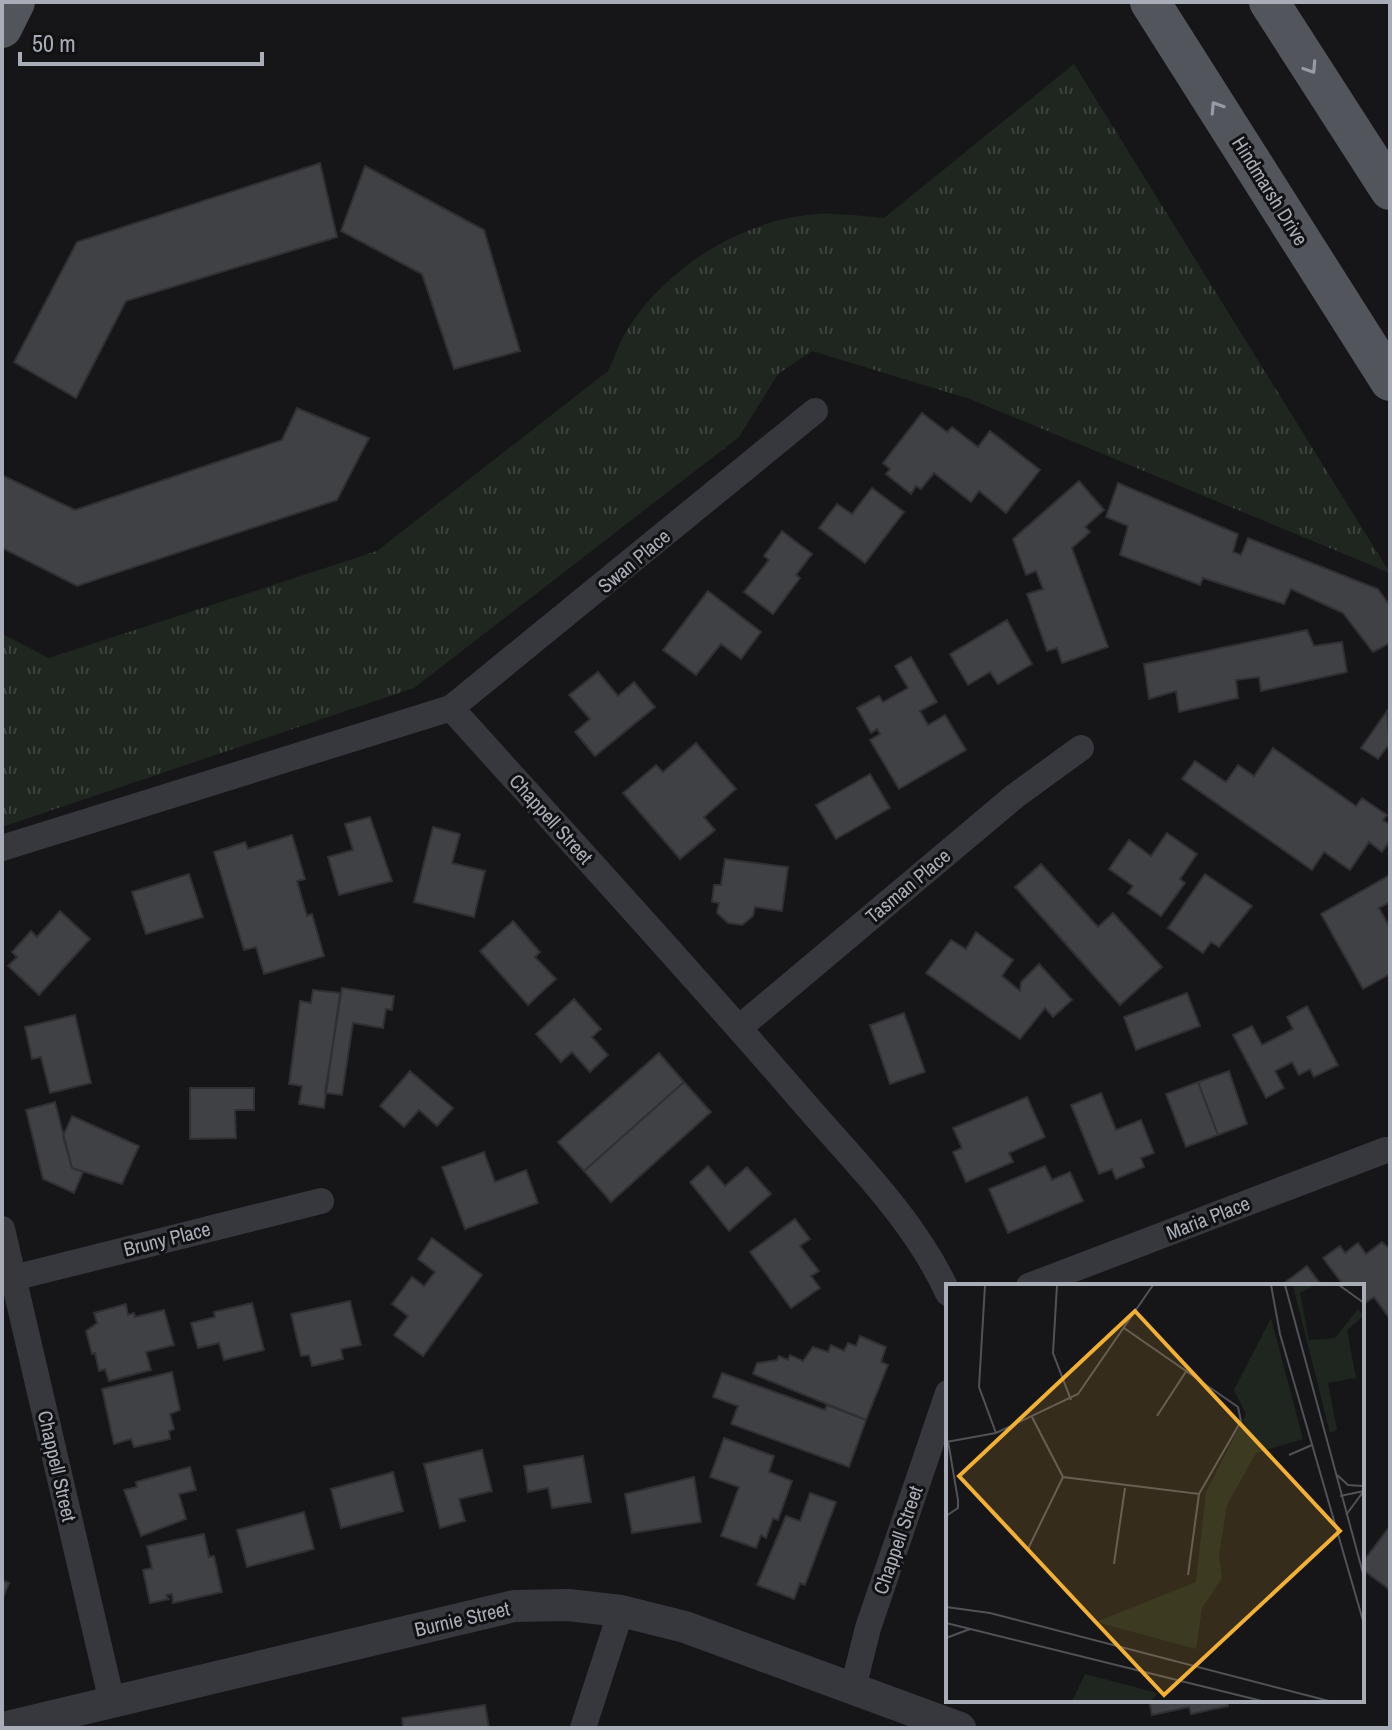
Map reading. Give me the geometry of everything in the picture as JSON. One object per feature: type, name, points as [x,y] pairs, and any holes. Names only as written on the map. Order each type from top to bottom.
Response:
[{"type":"main road","points":[[2,28],[15,2]]},
{"type":"main road","name":"Hindmarsh Drive","points":[[1150,2],[1390,381]]},
{"type":"main road","points":[[1269,2],[1390,190]]},
{"type":"street","name":"Swan Place","points":[[451,708],[482,686],[815,411]]},
{"type":"street","points":[[2,848],[451,708]]},
{"type":"street","name":"Chappell Street","points":[[451,708],[739,1028],[905,1221],[936,1267],[946,1289]]},
{"type":"street","name":"Tasman Place","points":[[739,1028],[1015,796],[1081,748]]},
{"type":"street","name":"Maria Place","points":[[1034,1284],[1386,1150]]},
{"type":"street","name":"Bruny Place","points":[[13,1278],[321,1201]]},
{"type":"street","name":"Chappell Street","points":[[2,1229],[112,1702]]},
{"type":"street","name":"Chappell Street","points":[[853,1688],[868,1628],[946,1399]]},
{"type":"street","name":"Burnie Street","points":[[3,1728],[514,1606],[568,1605],[621,1611],[685,1627],[960,1728]]},
{"type":"street","points":[[583,1728],[621,1611]]},
{"type":"green space","points":[[1074,64],[1390,573],[970,399],[812,351],[778,374],[739,437],[414,688],[2,827],[2,634],[49,658],[377,551],[608,371],[626,332],[645,305],[686,266],[736,236],[790,218],[825,214],[884,218]]},
{"type":"building","points":[[320,163],[337,237],[126,301],[76,398],[14,362],[77,242]]},
{"type":"building","points":[[365,166],[484,230],[520,351],[454,369],[422,274],[341,231]]},
{"type":"building","points":[[297,408],[369,438],[337,500],[77,586],[2,548],[2,475],[75,510],[282,440]]},
{"type":"building","points":[[922,413],[947,432],[952,427],[978,447],[990,431],[1040,470],[1006,513],[979,491],[971,502],[934,473],[921,489],[916,486],[911,494],[886,474],[890,469],[883,463]]},
{"type":"building","points":[[1079,481],[1104,510],[1085,527],[1090,532],[1072,548],[1108,647],[1062,663],[1057,648],[1047,651],[1027,594],[1043,589],[1036,571],[1026,575],[1013,539]]},
{"type":"building","points":[[1118,483],[1238,534],[1233,552],[1241,555],[1248,538],[1378,589],[1390,606],[1390,643],[1373,652],[1343,613],[1291,589],[1284,604],[1203,578],[1200,585],[1120,555],[1128,526],[1106,517]]},
{"type":"building","points":[[872,488],[904,512],[865,563],[819,528],[837,504],[852,514]]},
{"type":"building","points":[[782,531],[812,554],[796,575],[800,578],[773,614],[744,592],[769,560],[764,556]]},
{"type":"building","points":[[708,591],[761,632],[741,659],[721,644],[696,675],[663,650]]},
{"type":"building","points":[[1007,620],[1032,664],[998,684],[990,672],[968,685],[950,654]]},
{"type":"building","points":[[1307,630],[1314,646],[1342,642],[1347,672],[1261,691],[1259,677],[1236,680],[1238,698],[1179,712],[1176,691],[1149,699],[1144,664]]},
{"type":"building","points":[[911,657],[937,702],[920,711],[928,725],[945,715],[966,750],[899,789],[870,740],[880,734],[877,729],[871,733],[857,708],[879,696],[883,702],[908,688],[895,666]]},
{"type":"building","points":[[598,672],[618,696],[634,682],[655,707],[595,756],[575,732],[590,719],[569,695]]},
{"type":"building","points":[[1387,711],[1390,750],[1387,747],[1378,759],[1361,748]]},
{"type":"building","points":[[696,743],[736,789],[704,817],[715,830],[680,859],[623,793],[656,765],[663,772]]},
{"type":"building","points":[[1273,748],[1356,806],[1362,798],[1387,815],[1383,820],[1390,825],[1390,840],[1382,852],[1369,842],[1350,870],[1324,852],[1312,870],[1182,779],[1195,761],[1226,782],[1238,765],[1254,776]]},
{"type":"building","points":[[870,774],[890,808],[836,839],[816,805]]},
{"type":"building","points":[[370,817],[392,881],[339,895],[328,857],[353,850],[345,824]]},
{"type":"building","points":[[433,827],[460,834],[452,863],[485,871],[474,917],[414,902]]},
{"type":"building","points":[[1167,833],[1197,854],[1180,879],[1185,883],[1161,916],[1128,893],[1133,886],[1109,869],[1129,840],[1151,856]]},
{"type":"building","points":[[292,835],[305,879],[297,881],[307,916],[312,914],[324,956],[264,974],[256,947],[244,950],[214,852],[245,842],[248,849]]},
{"type":"building","points":[[725,859],[788,867],[782,911],[755,907],[753,916],[742,925],[728,923],[717,913],[719,903],[712,902],[714,885],[721,885]]},
{"type":"building","points":[[1041,864],[1098,927],[1113,913],[1162,967],[1120,1005],[1015,887]]},
{"type":"building","points":[[189,874],[203,917],[146,934],[132,892]]},
{"type":"building","points":[[1205,874],[1252,906],[1219,947],[1211,942],[1203,953],[1168,928]]},
{"type":"building","points":[[1390,875],[1390,902],[1379,908],[1390,928],[1390,974],[1363,989],[1321,914]]},
{"type":"building","points":[[60,911],[90,939],[39,995],[8,966],[17,957],[12,952],[31,931],[37,937]]},
{"type":"building","points":[[513,921],[540,952],[535,957],[556,979],[528,1005],[480,951]]},
{"type":"building","points":[[976,932],[1013,960],[1002,976],[1020,991],[1021,982],[1039,964],[1072,1000],[1053,1017],[1045,1008],[1020,1039],[926,973],[951,940],[966,949]]},
{"type":"building","points":[[342,988],[394,996],[392,1010],[386,1009],[383,1028],[353,1023],[342,1095],[325,1093]]},
{"type":"building","points":[[313,990],[340,993],[324,1108],[299,1104],[302,1086],[289,1084],[300,1001],[311,1003]]},
{"type":"building","points":[[1187,993],[1200,1026],[1136,1050],[1124,1017]]},
{"type":"building","points":[[574,999],[601,1029],[592,1037],[608,1055],[590,1072],[572,1052],[561,1062],[536,1034]]},
{"type":"building","points":[[1307,1006],[1338,1065],[1314,1077],[1310,1069],[1299,1075],[1292,1062],[1275,1071],[1284,1088],[1266,1098],[1233,1035],[1252,1026],[1262,1045],[1293,1029],[1287,1017]]},
{"type":"building","points":[[904,1013],[925,1072],[890,1084],[870,1025]]},
{"type":"building","points":[[75,1015],[91,1083],[50,1093],[41,1057],[32,1059],[25,1027]]},
{"type":"building","points":[[659,1053],[684,1082],[584,1171],[558,1142]]},
{"type":"building","points":[[410,1071],[453,1108],[437,1126],[419,1110],[404,1127],[380,1106]]},
{"type":"building","points":[[1229,1071],[1247,1124],[1218,1135],[1198,1082]]},
{"type":"building","points":[[684,1082],[711,1112],[611,1202],[584,1171]]},
{"type":"building","points":[[1198,1082],[1218,1135],[1186,1147],[1166,1094]]},
{"type":"building","points":[[190,1088],[254,1088],[254,1110],[235,1110],[236,1138],[190,1139]]},
{"type":"building","points":[[1101,1093],[1116,1130],[1141,1120],[1154,1153],[1141,1158],[1144,1167],[1116,1179],[1112,1169],[1099,1174],[1071,1105]]},
{"type":"building","points":[[1027,1097],[1045,1137],[1009,1153],[1013,1162],[966,1182],[953,1152],[962,1148],[953,1128]]},
{"type":"building","points":[[55,1102],[72,1168],[83,1172],[74,1193],[43,1179],[26,1110]]},
{"type":"building","points":[[72,1116],[139,1146],[122,1184],[72,1168],[63,1136]]},
{"type":"building","points":[[484,1152],[495,1182],[526,1170],[538,1203],[465,1229],[442,1167]]},
{"type":"building","points":[[708,1166],[725,1186],[747,1167],[771,1194],[729,1231],[690,1182]]},
{"type":"building","points":[[1045,1166],[1052,1180],[1070,1172],[1083,1201],[1008,1233],[989,1189]]},
{"type":"building","points":[[795,1219],[810,1239],[800,1246],[819,1271],[811,1276],[820,1288],[791,1308],[750,1252]]},
{"type":"building","points":[[432,1238],[482,1275],[423,1356],[394,1335],[408,1316],[392,1304],[412,1277],[424,1286],[435,1272],[418,1259]]},
{"type":"building","points":[[1382,1242],[1390,1249],[1390,1319],[1374,1297],[1364,1304],[1364,1284],[1342,1284],[1323,1258],[1340,1246],[1345,1253],[1358,1243],[1366,1254]]},
{"type":"building","points":[[1307,1266],[1320,1284],[1283,1284]]},
{"type":"building","points":[[350,1301],[361,1345],[341,1349],[343,1359],[312,1366],[309,1355],[301,1356],[291,1314]]},
{"type":"building","points":[[252,1303],[264,1350],[224,1360],[219,1343],[198,1348],[191,1323],[215,1317],[214,1312]]},
{"type":"building","points":[[126,1304],[128,1315],[134,1313],[135,1317],[164,1310],[174,1345],[146,1352],[151,1370],[109,1381],[105,1369],[99,1371],[86,1331],[97,1323],[94,1313]]},
{"type":"building","points":[[860,1336],[886,1347],[881,1362],[888,1365],[866,1420],[753,1374],[757,1363],[777,1360],[779,1356],[788,1360],[790,1355],[803,1361],[813,1347],[828,1352],[831,1345],[844,1351],[848,1343],[856,1346]]},
{"type":"building","points":[[172,1372],[180,1410],[170,1414],[174,1429],[169,1431],[170,1439],[134,1447],[131,1439],[114,1444],[102,1389]]},
{"type":"building","points":[[722,1373],[825,1410],[827,1405],[866,1420],[849,1467],[731,1424],[738,1406],[713,1397]]},
{"type":"building","points":[[724,1438],[774,1456],[769,1472],[792,1481],[778,1520],[773,1518],[766,1538],[761,1535],[756,1548],[721,1536],[739,1487],[710,1477]]},
{"type":"building","points":[[482,1450],[492,1491],[459,1499],[465,1521],[440,1528],[424,1464]]},
{"type":"building","points":[[583,1456],[591,1502],[552,1508],[548,1488],[528,1492],[524,1466]]},
{"type":"building","points":[[190,1467],[196,1490],[179,1494],[186,1519],[141,1536],[124,1490],[137,1487],[136,1482]]},
{"type":"building","points":[[393,1472],[403,1511],[341,1528],[331,1489]]},
{"type":"building","points":[[694,1477],[701,1522],[632,1533],[625,1494]]},
{"type":"building","points":[[810,1493],[836,1502],[805,1585],[800,1583],[794,1599],[757,1585],[786,1516],[800,1521]]},
{"type":"building","points":[[304,1512],[314,1549],[247,1567],[237,1530]]},
{"type":"building","points":[[1390,1526],[1390,1590],[1364,1570],[1364,1560]]},
{"type":"building","points":[[204,1534],[209,1557],[214,1556],[222,1592],[173,1603],[172,1594],[166,1595],[169,1599],[150,1603],[143,1570],[152,1568],[147,1546]]},
{"type":"building","points":[[2,1580],[9,1583],[2,1600]]},
{"type":"building","points":[[1149,1702],[1227,1702],[1228,1706],[1191,1714],[1189,1707],[1152,1715]]},
{"type":"building","points":[[485,1705],[489,1728],[403,1728],[402,1718]]}]
